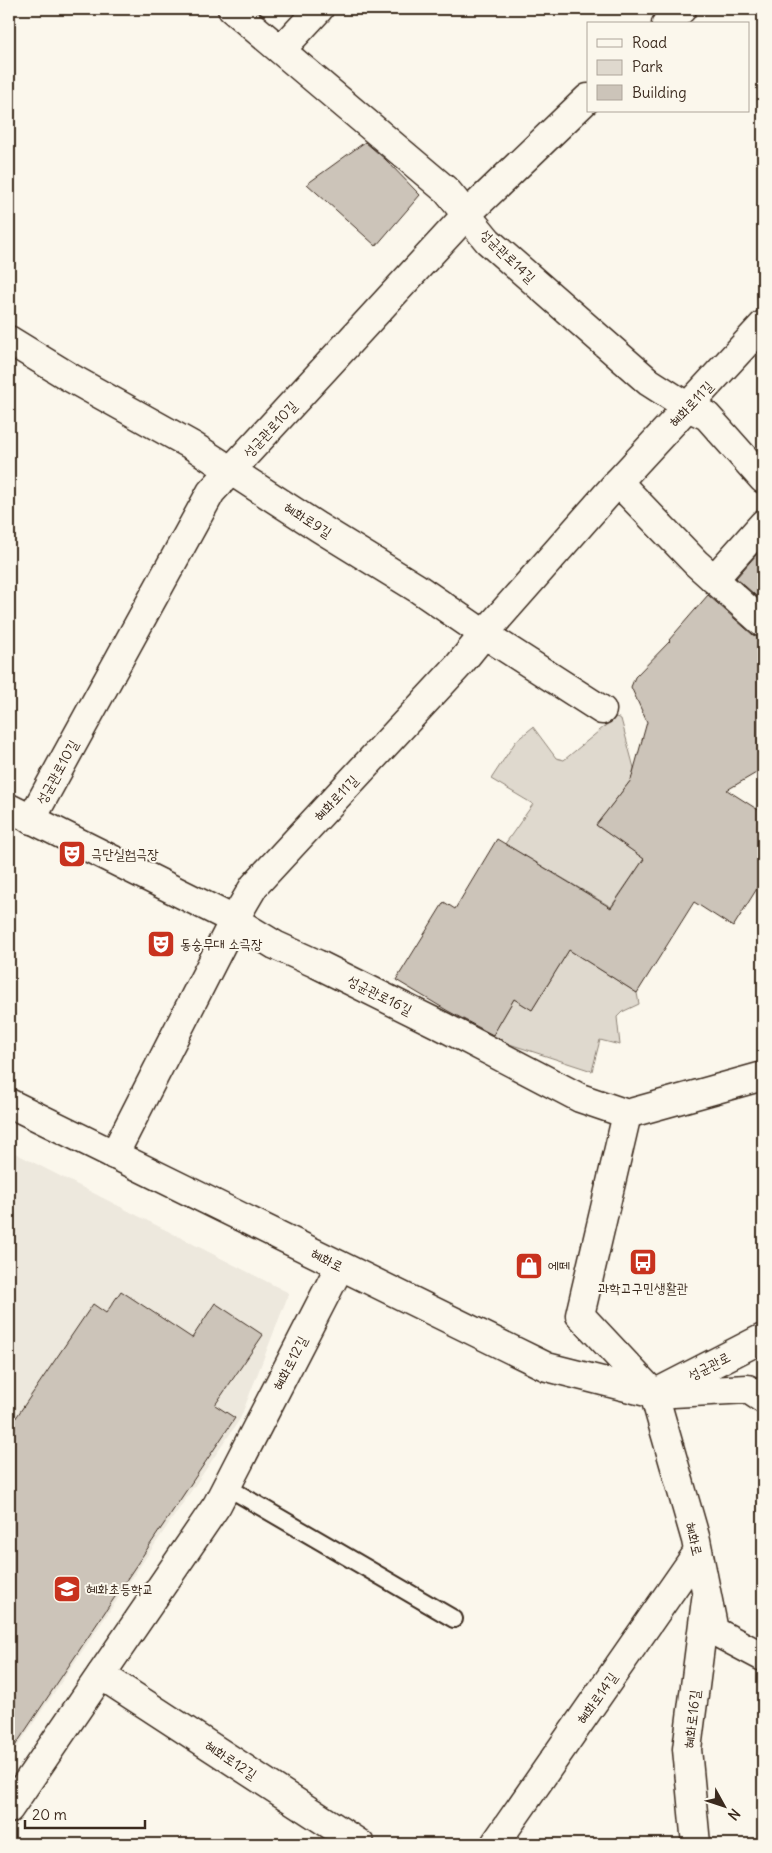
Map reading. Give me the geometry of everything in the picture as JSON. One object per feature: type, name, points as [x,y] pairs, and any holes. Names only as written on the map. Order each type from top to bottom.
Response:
[{"type":"street","name":"성균관로14길","points":[[232,9],[447,191],[488,241],[649,382],[706,416],[763,479]]},
{"type":"street","points":[[281,50],[319,9]]},
{"type":"street","points":[[668,22],[682,9]]},
{"type":"street","name":"성균관로10길","points":[[20,814],[211,492],[467,214],[587,99]]},
{"type":"street","name":"혜화로11길","points":[[114,1155],[234,920],[254,886],[458,666],[618,482],[763,325]]},
{"type":"street","name":"혜화로9길","points":[[9,340],[71,378],[193,446],[418,588],[484,634],[602,710]]},
{"type":"street","points":[[618,482],[696,563],[763,623]]},
{"type":"street","points":[[714,579],[763,524]]},
{"type":"street","name":"성균관로16길","points":[[20,814],[234,920],[275,945],[393,1002],[580,1098],[627,1114]]},
{"type":"street","points":[[627,1114],[763,1076]]},
{"type":"street","name":"혜화로","points":[[9,1103],[547,1367],[654,1394]]},
{"type":"street","name":"혜화로","points":[[627,1114],[580,1315],[654,1394],[698,1552],[714,1631],[763,1657]]},
{"type":"street","name":"혜화로12길","points":[[9,1809],[217,1505],[340,1266]]},
{"type":"street","name":"성균관로","points":[[654,1394],[763,1338]]},
{"type":"street","points":[[654,1394],[748,1389],[763,1399]]},
{"type":"street","name":"혜화로14길","points":[[495,1844],[698,1552]]},
{"type":"street","name":"혜화로16길","points":[[696,1844],[687,1749],[706,1593]]},
{"type":"street","name":"혜화로12길","points":[[100,1675],[360,1844]]},
{"type":"lane","points":[[226,1486],[454,1619]]},
{"type":"shaded area","name":"혜화초등학교","points":[[9,1150],[289,1293],[240,1419],[9,1759]]},
{"type":"green space","points":[[616,717],[621,719],[634,768],[631,780],[596,825],[644,859],[611,907],[505,844],[533,804],[491,779],[516,741],[533,727],[556,758],[564,760]]},
{"type":"green space","points":[[569,950],[637,993],[639,1004],[622,1012],[617,1017],[620,1045],[600,1040],[592,1071],[491,1038],[514,999],[532,1010]]},
{"type":"building","points":[[365,142],[385,159],[420,195],[376,246],[307,184]]},
{"type":"building","points":[[763,547],[763,602],[736,578]]},
{"type":"building","points":[[708,595],[753,635],[763,638],[763,769],[727,790],[763,813],[763,879],[733,927],[694,902],[637,993],[569,950],[532,1010],[514,999],[493,1035],[396,980],[444,902],[455,909],[497,839],[611,908],[644,859],[596,825],[631,780],[647,722],[631,687],[635,677],[670,641]]},
{"type":"building","name":"혜화초등학교","points":[[121,1291],[192,1338],[215,1303],[263,1335],[215,1405],[235,1418],[9,1755],[9,1428],[93,1304],[106,1313]]},
{"type":"place","name":"극단실험극장","points":[[72,854]]},
{"type":"place","name":"동숭무대 소극장","points":[[161,944]]},
{"type":"place","name":"과학고구민생활관","points":[[643,1262]]},
{"type":"place","name":"에떼","points":[[529,1266]]},
{"type":"place","name":"혜화초등학교","points":[[67,1589]]}]
